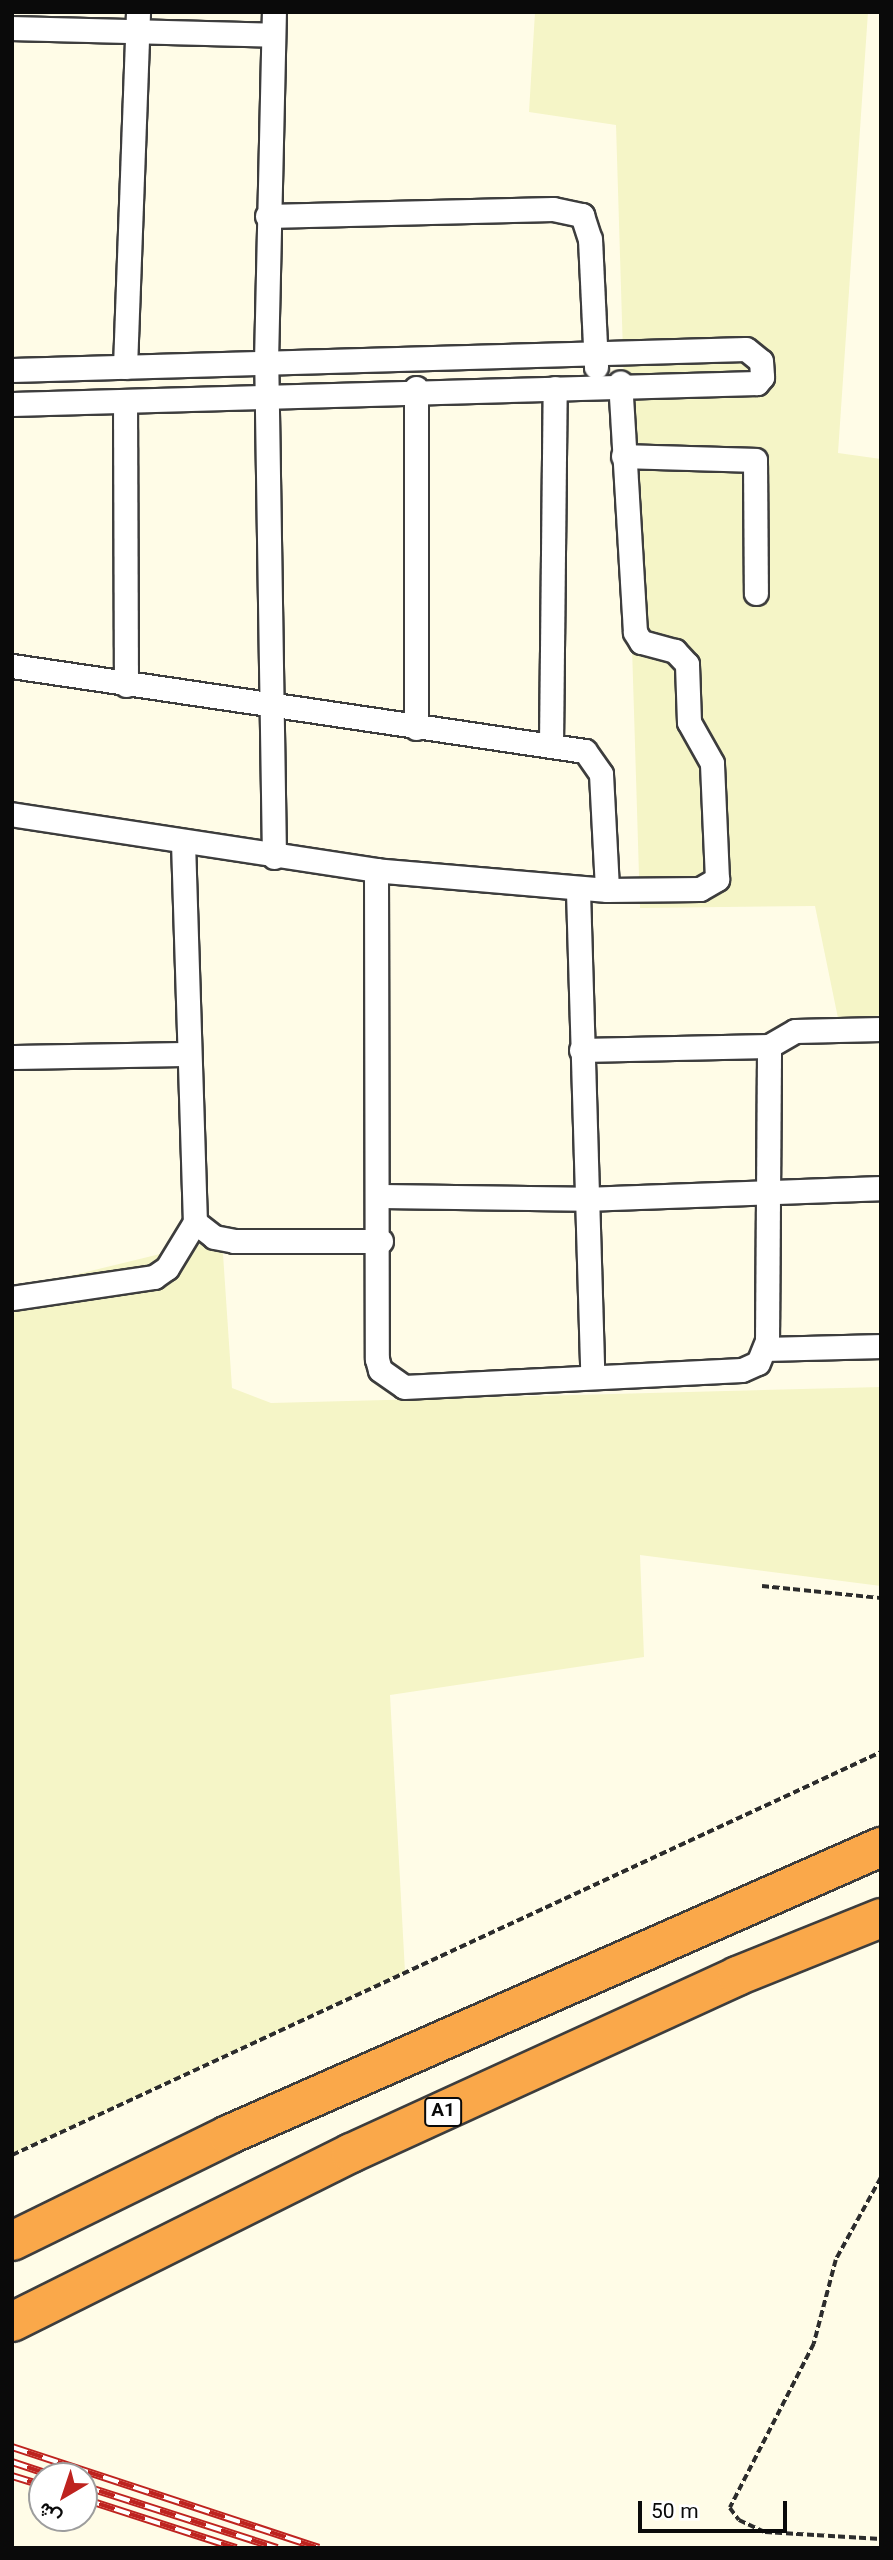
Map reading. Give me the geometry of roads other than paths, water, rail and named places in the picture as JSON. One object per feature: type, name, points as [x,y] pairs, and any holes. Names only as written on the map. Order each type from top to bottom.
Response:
[{"type":"highway","points":[[12,2241],[253,2123],[881,1847]]},
{"type":"highway","name":"A1","points":[[12,2322],[351,2152],[737,1976],[881,1918]]},
{"type":"street","points":[[125,367],[137,21]]},
{"type":"street","points":[[12,28],[137,21],[273,24],[267,216],[266,394],[274,857]]},
{"type":"street","points":[[12,814],[274,857],[578,891],[700,889],[717,879],[712,763],[689,722],[688,664],[674,651],[641,642],[635,632],[623,456],[609,383],[596,354],[590,239],[582,215],[553,209],[267,216]]},
{"type":"street","points":[[12,370],[705,351],[757,354],[762,377],[757,383],[705,381],[609,383],[555,388],[416,388],[12,404]]},
{"type":"street","points":[[705,351],[705,381]]},
{"type":"street","points":[[416,388],[416,728]]},
{"type":"street","points":[[551,744],[555,388]]},
{"type":"street","points":[[125,401],[126,685]]},
{"type":"street","points":[[623,456],[755,460],[756,593]]},
{"type":"street","points":[[12,666],[273,708],[551,744],[585,751],[601,774],[607,890]]},
{"type":"street","points":[[12,1298],[154,1277],[167,1268],[195,1222],[186,1055],[183,842]]},
{"type":"street","points":[[376,870],[381,1196],[377,1359],[390,1381],[416,1388],[592,1375],[742,1370],[758,1363],[766,1349],[768,1046]]},
{"type":"street","points":[[578,891],[583,1199],[592,1375]]},
{"type":"street","points":[[581,1051],[768,1046],[796,1031],[881,1028]]},
{"type":"street","points":[[12,1057],[186,1055]]},
{"type":"street","points":[[381,1196],[583,1199],[881,1188]]},
{"type":"street","points":[[195,1222],[214,1237],[234,1241],[381,1241]]},
{"type":"street","points":[[766,1349],[881,1346]]},
{"type":"railway","points":[[12,2447],[319,2548]]},
{"type":"railway","points":[[12,2462],[28,2467]]},
{"type":"railway","points":[[12,2476],[28,2481]]},
{"type":"railway","points":[[98,2490],[277,2548]]},
{"type":"railway","points":[[98,2504],[236,2548]]}]
